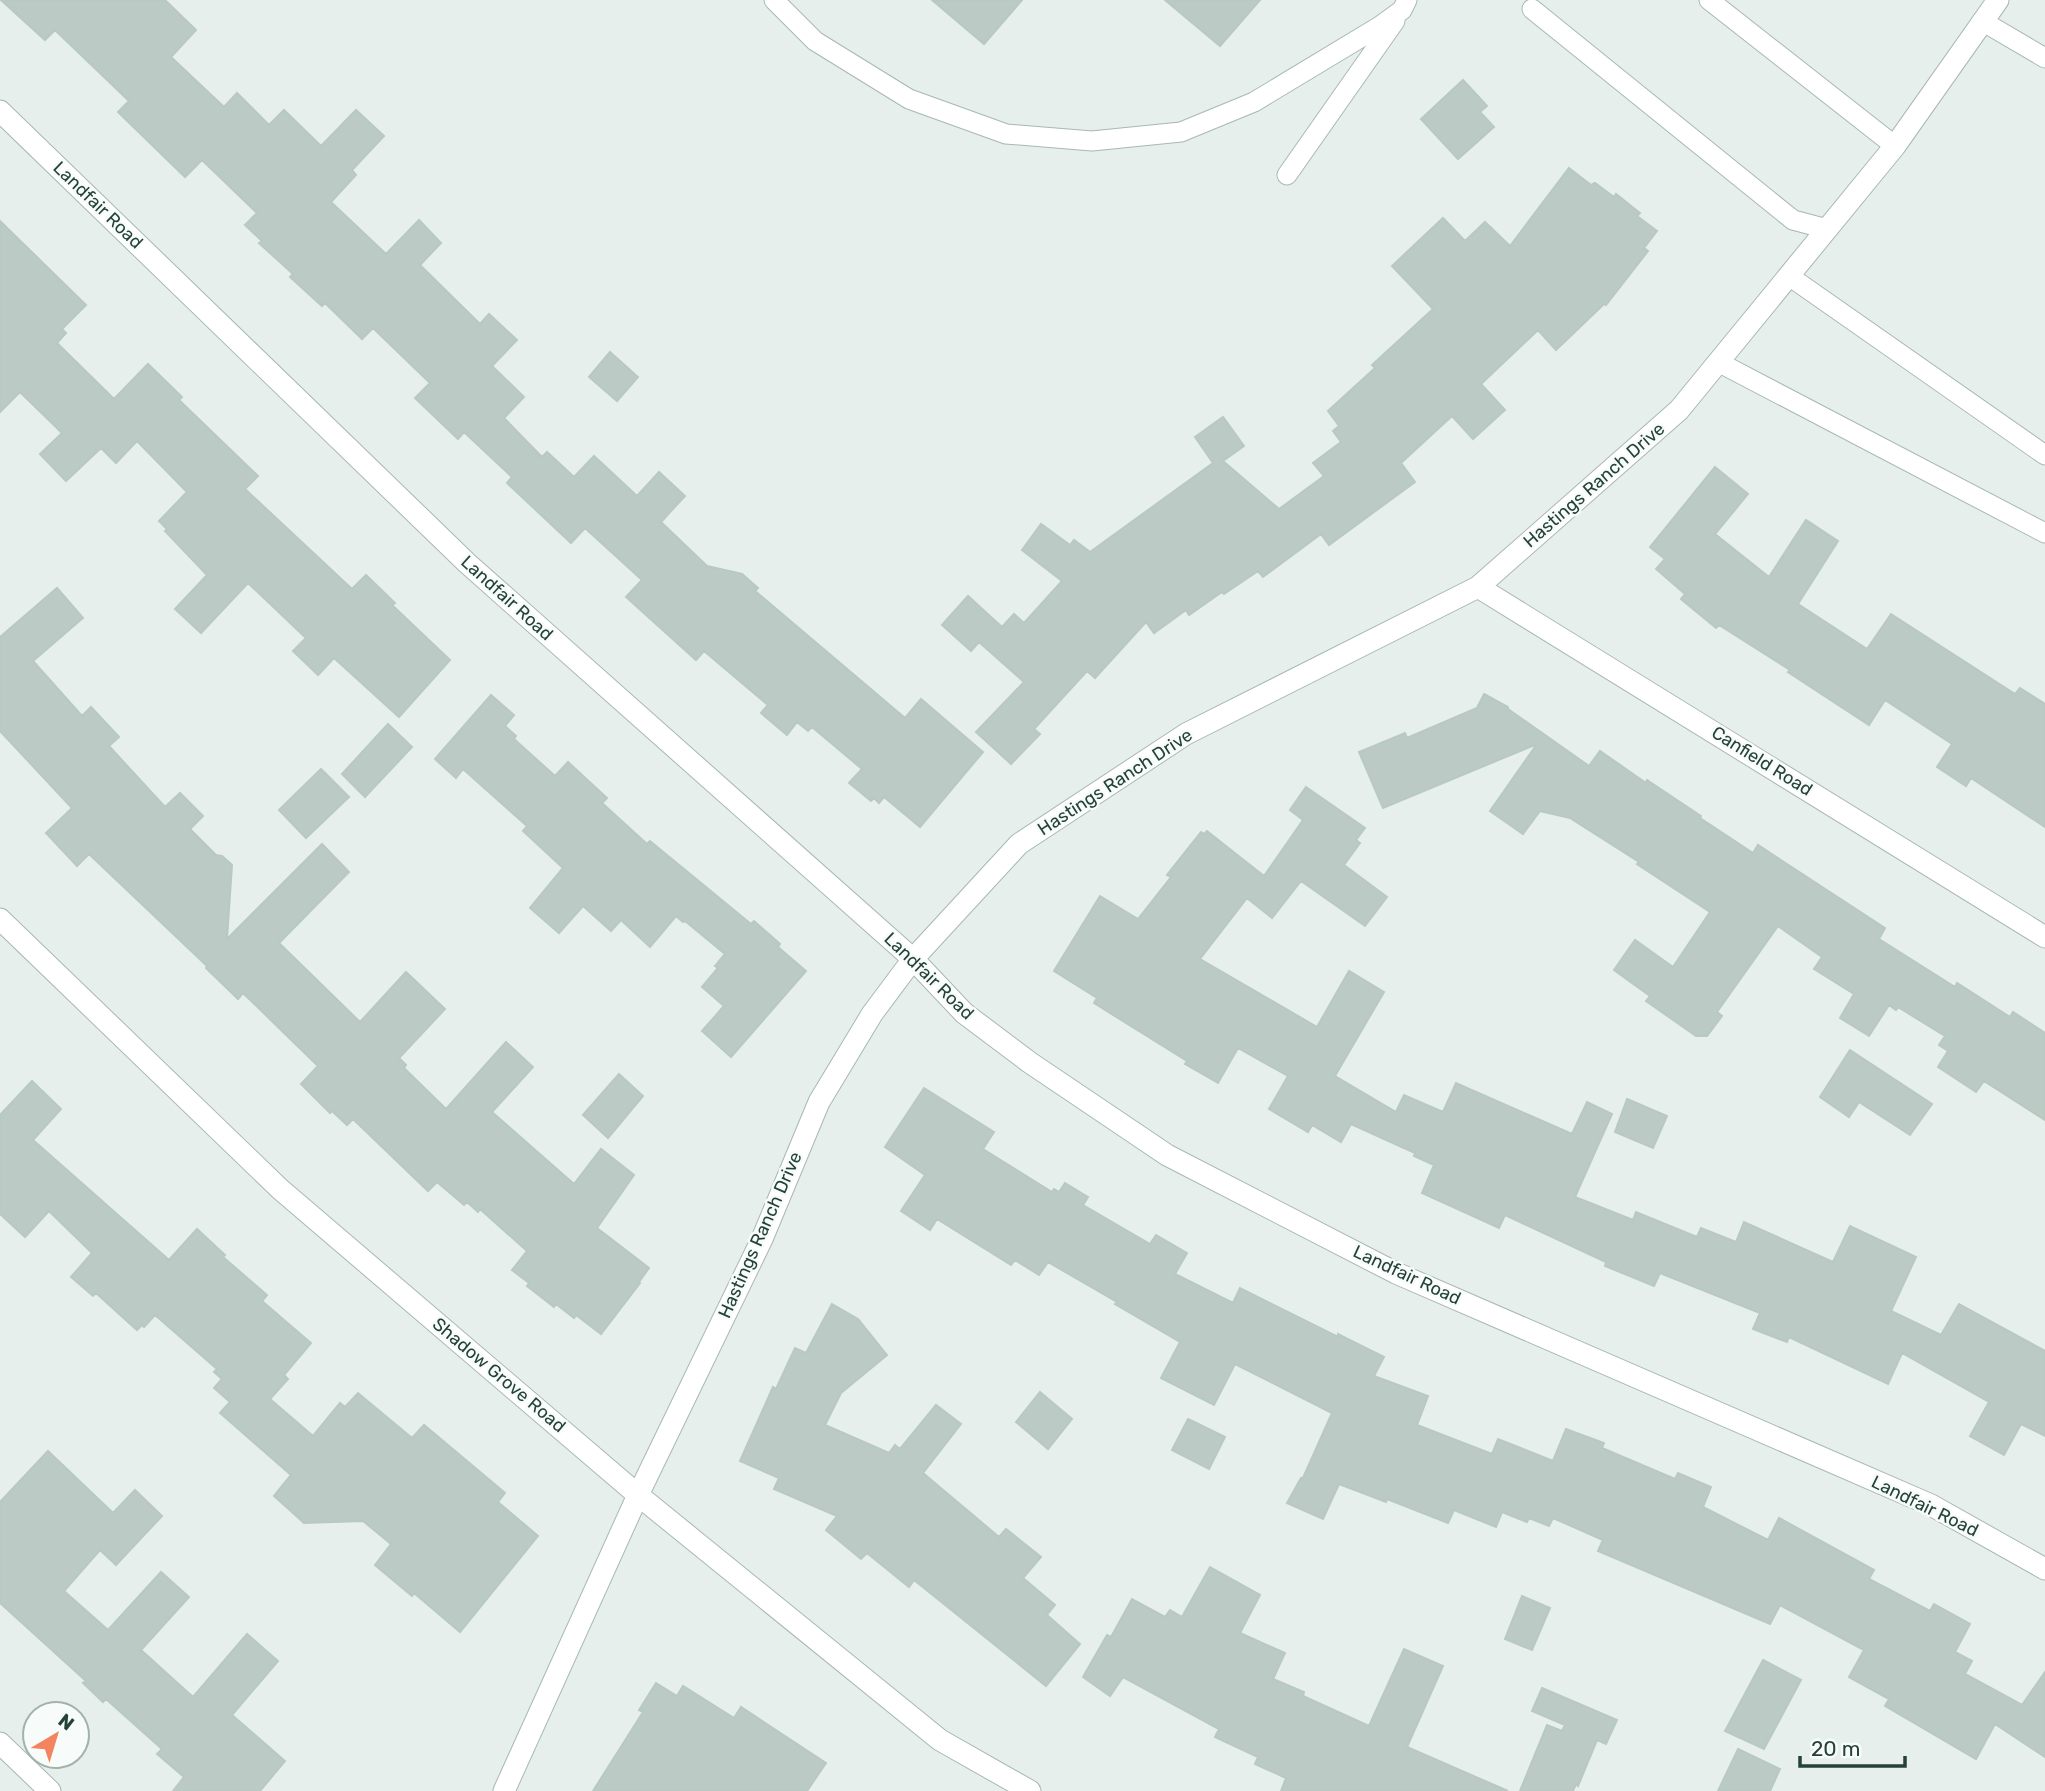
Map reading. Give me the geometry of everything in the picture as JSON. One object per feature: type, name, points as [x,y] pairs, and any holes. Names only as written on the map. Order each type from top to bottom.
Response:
[{"type":"street","name":"Hastings Ranch Drive","points":[[504,1791],[638,1495],[762,1239],[819,1102],[872,1014],[913,959],[1019,844],[1186,734],[1478,587],[1679,411],[1895,146],[1998,0]]},
{"type":"street","name":"Landfair Road","points":[[0,111],[467,562],[913,959],[964,1013],[1029,1062],[1167,1155],[1396,1273],[1931,1505],[2045,1569]]},
{"type":"street","name":"Canfield Road","points":[[1478,587],[2045,937]]},
{"type":"street","name":"Shadow Grove Road","points":[[0,919],[280,1189],[638,1495],[940,1740],[1031,1791]]},
{"type":"street","points":[[0,1743],[50,1791]]},
{"type":"lane","points":[[774,0],[815,41],[909,99],[1006,134],[1092,141],[1181,132],[1254,102],[1380,26],[1409,4]]},
{"type":"lane","points":[[1709,0],[1895,146]]},
{"type":"lane","points":[[1287,175],[1409,4]]},
{"type":"lane","points":[[1532,9],[1793,220],[1827,229]]},
{"type":"lane","points":[[1982,21],[2045,58]]},
{"type":"lane","points":[[1789,276],[2045,455]]},
{"type":"lane","points":[[1718,362],[2045,533]]},
{"type":"building","points":[[1,0],[165,0],[196,30],[171,57],[224,107],[237,93],[269,125],[284,110],[321,146],[356,110],[384,136],[352,170],[356,175],[331,202],[386,254],[419,220],[441,243],[420,265],[480,324],[489,314],[517,340],[492,366],[524,397],[504,418],[542,457],[547,452],[574,477],[594,456],[637,496],[659,472],[685,496],[661,522],[707,566],[742,574],[758,588],[755,591],[905,718],[921,699],[983,752],[920,827],[884,797],[879,803],[874,798],[871,801],[849,783],[862,769],[812,727],[808,731],[797,722],[787,735],[761,713],[768,705],[704,651],[696,660],[626,597],[642,580],[585,528],[571,543],[507,483],[512,477],[464,432],[458,439],[415,398],[430,383],[373,328],[362,339],[325,303],[322,306],[290,277],[293,274],[259,243],[262,241],[245,225],[257,213],[202,160],[185,177],[118,112],[129,101],[55,30],[45,40]]},
{"type":"building","points":[[932,0],[1022,0],[984,44]]},
{"type":"building","points":[[1165,0],[1260,0],[1220,46]]},
{"type":"building","points":[[1463,80],[1487,106],[1480,112],[1494,127],[1458,159],[1421,119]]},
{"type":"building","points":[[1569,168],[1591,185],[1595,183],[1614,197],[1616,194],[1640,213],[1637,216],[1657,231],[1644,248],[1648,251],[1606,305],[1556,350],[1538,330],[1481,384],[1505,410],[1473,439],[1452,416],[1401,463],[1415,482],[1329,545],[1321,534],[1263,577],[1258,571],[1189,615],[1186,610],[1154,633],[1146,622],[1095,678],[1087,671],[1034,729],[1040,734],[1011,764],[976,732],[1024,682],[979,642],[971,651],[942,625],[968,596],[1002,627],[1014,614],[1024,623],[1062,581],[1022,550],[1041,524],[1070,545],[1074,540],[1090,552],[1213,463],[1195,437],[1223,417],[1244,446],[1223,461],[1279,509],[1324,476],[1313,463],[1341,442],[1333,431],[1339,426],[1328,411],[1375,368],[1372,365],[1433,309],[1392,266],[1443,218],[1465,241],[1485,222],[1510,246]]},
{"type":"building","points":[[0,221],[86,305],[62,329],[66,333],[57,343],[114,399],[148,364],[182,397],[179,400],[258,476],[245,489],[352,589],[366,575],[395,603],[392,605],[450,660],[399,717],[334,658],[318,675],[293,651],[306,638],[248,583],[201,633],[175,609],[207,575],[165,531],[167,529],[159,521],[187,492],[137,441],[116,463],[101,448],[66,481],[40,454],[62,433],[20,392],[0,412]]},
{"type":"building","points":[[610,352],[638,377],[617,401],[589,377]]},
{"type":"building","points":[[1715,467],[1748,494],[1715,534],[1769,577],[1806,520],[1838,541],[1798,604],[1867,649],[1891,614],[2015,694],[2020,688],[2045,704],[2045,827],[1971,778],[1966,786],[1937,767],[1952,744],[1885,700],[1869,725],[1788,672],[1790,670],[1719,625],[1716,628],[1681,599],[1685,594],[1656,569],[1665,559],[1650,547]]},
{"type":"building","points":[[57,588],[83,618],[33,661],[82,716],[91,707],[119,737],[109,746],[165,807],[180,793],[203,816],[190,829],[216,855],[222,856],[232,865],[227,939],[322,844],[349,872],[279,943],[360,1022],[406,972],[445,1009],[399,1058],[406,1065],[404,1068],[446,1109],[506,1042],[533,1067],[492,1112],[574,1184],[601,1149],[634,1175],[597,1228],[649,1268],[601,1334],[576,1315],[574,1318],[556,1304],[554,1307],[527,1286],[529,1283],[512,1270],[527,1251],[480,1209],[478,1212],[467,1202],[464,1205],[437,1182],[428,1191],[353,1119],[347,1125],[332,1111],[330,1113],[301,1084],[318,1066],[243,993],[238,999],[89,854],[77,866],[46,833],[72,808],[0,731],[0,637]]},
{"type":"building","points":[[1484,694],[1508,707],[1589,766],[1600,751],[1753,853],[1758,845],[1885,928],[1879,939],[1955,987],[1957,983],[2010,1017],[2013,1012],[2045,1033],[2045,1120],[1984,1081],[1976,1092],[1938,1067],[1948,1051],[1939,1045],[1945,1036],[1898,1007],[1896,1010],[1889,1005],[1869,1036],[1840,1018],[1854,994],[1814,969],[1822,957],[1778,926],[1717,1012],[1722,1016],[1707,1036],[1696,1036],[1646,1001],[1650,996],[1614,970],[1635,940],[1673,967],[1710,912],[1570,818],[1540,811],[1523,834],[1490,811],[1537,744],[1383,808],[1359,752],[1405,733],[1407,738],[1477,708]]},
{"type":"building","points":[[491,695],[514,715],[505,726],[516,736],[514,739],[555,776],[568,762],[607,798],[602,803],[647,844],[650,841],[751,924],[754,921],[780,944],[778,947],[806,971],[731,1057],[702,1031],[724,1006],[702,987],[718,968],[715,966],[725,954],[685,921],[676,916],[650,947],[621,920],[611,931],[583,906],[559,933],[530,908],[563,868],[523,831],[527,826],[463,769],[456,778],[435,759]]},
{"type":"building","points":[[388,724],[412,747],[365,797],[342,774]]},
{"type":"building","points":[[321,769],[349,797],[306,838],[279,810]]},
{"type":"building","points":[[1306,787],[1365,828],[1356,840],[1360,843],[1344,865],[1387,897],[1365,926],[1301,881],[1272,918],[1247,898],[1200,959],[1317,1027],[1349,971],[1384,992],[1335,1076],[1396,1112],[1404,1095],[1443,1112],[1456,1083],[1572,1134],[1587,1102],[1612,1114],[1575,1197],[1633,1220],[1636,1212],[1697,1237],[1701,1228],[1736,1242],[1744,1222],[1833,1262],[1850,1226],[1916,1257],[1891,1311],[1941,1335],[1959,1304],[2045,1351],[2045,1436],[2021,1424],[2004,1455],[1970,1436],[1989,1402],[1902,1353],[1888,1384],[1789,1337],[1787,1342],[1753,1329],[1760,1313],[1660,1273],[1654,1286],[1605,1266],[1606,1262],[1505,1215],[1499,1228],[1422,1193],[1434,1165],[1414,1156],[1415,1153],[1351,1124],[1341,1142],[1312,1125],[1308,1132],[1269,1109],[1288,1076],[1238,1048],[1218,1083],[1094,1003],[1097,998],[1054,971],[1100,896],[1138,919],[1171,877],[1167,875],[1201,832],[1204,834],[1207,831],[1264,876],[1303,820],[1290,810]]},
{"type":"building","points":[[1850,1050],[1932,1104],[1910,1135],[1859,1102],[1849,1117],[1820,1097]]},
{"type":"building","points":[[619,1074],[643,1096],[608,1138],[583,1115]]},
{"type":"building","points":[[32,1081],[61,1109],[33,1140],[169,1260],[197,1229],[225,1255],[223,1257],[267,1295],[262,1301],[311,1343],[284,1375],[288,1379],[270,1399],[313,1436],[340,1403],[345,1407],[358,1393],[412,1438],[424,1425],[505,1493],[498,1502],[538,1536],[460,1632],[414,1593],[412,1596],[375,1565],[391,1544],[363,1521],[304,1523],[274,1496],[291,1475],[220,1413],[230,1402],[214,1388],[222,1379],[214,1372],[217,1369],[155,1315],[144,1327],[142,1325],[137,1330],[96,1293],[93,1296],[71,1277],[92,1253],[49,1211],[25,1237],[0,1214],[0,1115]]},
{"type":"building","points":[[924,1088],[994,1132],[983,1149],[1052,1192],[1054,1189],[1059,1192],[1065,1183],[1088,1197],[1083,1205],[1150,1244],[1156,1235],[1187,1253],[1175,1274],[1233,1303],[1240,1288],[1384,1357],[1374,1376],[1428,1396],[1417,1425],[1492,1454],[1498,1439],[1553,1461],[1566,1429],[1604,1443],[1602,1448],[1675,1479],[1678,1473],[1711,1487],[1703,1507],[1768,1540],[1779,1518],[1874,1570],[1869,1579],[1930,1611],[1934,1604],[1970,1624],[1955,1652],[1972,1661],[1965,1674],[2022,1705],[2045,1672],[2045,1757],[1995,1724],[1976,1759],[1885,1706],[1889,1699],[1849,1677],[1864,1650],[1780,1605],[1770,1624],[1598,1551],[1603,1540],[1553,1518],[1549,1526],[1529,1518],[1527,1522],[1502,1512],[1496,1527],[1454,1510],[1448,1523],[1339,1484],[1323,1519],[1287,1503],[1303,1478],[1332,1413],[1235,1364],[1214,1405],[1161,1378],[1180,1342],[1115,1304],[1117,1302],[1048,1262],[1039,1275],[1015,1260],[1011,1265],[937,1219],[930,1230],[901,1211],[925,1175],[885,1147]]},
{"type":"building","points":[[1627,1099],[1667,1116],[1653,1148],[1615,1132]]},
{"type":"building","points":[[832,1304],[858,1319],[887,1355],[841,1393],[825,1425],[889,1453],[895,1445],[900,1449],[936,1405],[961,1424],[923,1473],[999,1537],[1006,1529],[1041,1557],[1023,1578],[1055,1605],[1047,1615],[1080,1644],[1046,1686],[914,1580],[909,1587],[867,1553],[861,1559],[826,1530],[837,1516],[774,1489],[779,1478],[740,1461],[773,1387],[776,1389],[795,1348],[806,1353]]},
{"type":"building","points":[[1040,1392],[1072,1419],[1048,1449],[1016,1422]]},
{"type":"building","points":[[1188,1419],[1225,1437],[1209,1469],[1172,1450]]},
{"type":"building","points":[[48,1451],[113,1513],[135,1490],[162,1516],[116,1565],[100,1550],[64,1591],[108,1630],[161,1572],[189,1597],[141,1650],[193,1697],[247,1634],[278,1661],[232,1715],[285,1761],[260,1791],[173,1791],[184,1777],[157,1754],[162,1749],[106,1699],[103,1702],[83,1683],[86,1681],[0,1603],[0,1502]]},
{"type":"building","points":[[1210,1567],[1260,1595],[1240,1633],[1285,1653],[1273,1679],[1369,1726],[1404,1649],[1443,1666],[1407,1747],[1508,1791],[1281,1791],[1286,1778],[1255,1764],[1258,1757],[1215,1737],[1219,1729],[1123,1677],[1110,1696],[1083,1677],[1107,1635],[1111,1637],[1132,1599],[1165,1617],[1170,1610],[1182,1617]]},
{"type":"building","points":[[1522,1596],[1550,1608],[1532,1650],[1505,1639]]},
{"type":"building","points":[[1763,1660],[1801,1680],[1764,1749],[1725,1731]]},
{"type":"building","points":[[656,1683],[677,1696],[683,1686],[734,1718],[741,1707],[826,1763],[807,1791],[593,1791],[643,1712],[639,1710]]},
{"type":"building","points":[[1542,1688],[1617,1720],[1606,1744],[1597,1740],[1578,1786],[1576,1784],[1573,1791],[1520,1791],[1547,1725],[1562,1731],[1565,1725],[1532,1711]]},
{"type":"building","points":[[1738,1749],[1780,1769],[1770,1791],[1718,1791]]}]
